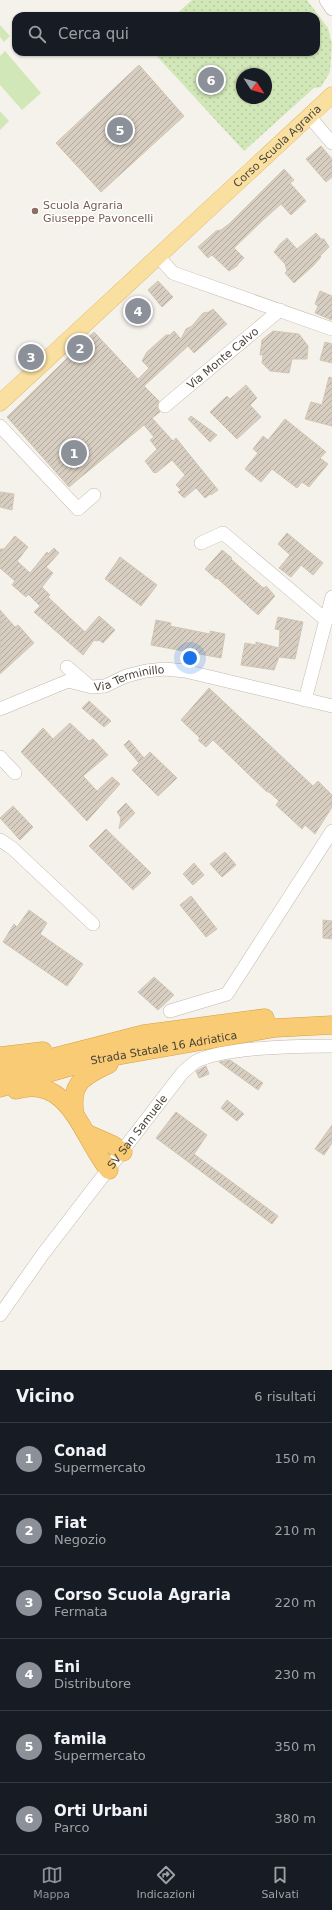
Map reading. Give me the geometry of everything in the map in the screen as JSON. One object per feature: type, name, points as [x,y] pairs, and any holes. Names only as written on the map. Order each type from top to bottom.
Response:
[{"type":"highway","name":"Strada Statale 16 Adriatica","points":[[0,1074],[43,1060],[144,1034],[270,1017],[332,1015]]},
{"type":"highway","name":"Strada Statale 16 Adriatica","points":[[0,1088],[94,1060],[125,1056],[275,1028],[332,1025]]},
{"type":"highway","points":[[0,1056],[37,1052],[100,1037],[144,1034]]},
{"type":"highway","points":[[75,1115],[72,1102],[75,1089],[82,1078],[125,1056]]},
{"type":"highway","points":[[0,1096],[21,1089],[41,1088],[59,1098],[75,1115],[88,1134],[101,1160],[109,1170]]},
{"type":"highway","points":[[88,1134],[113,1145],[123,1152]]},
{"type":"main road","name":"Corso Scuola Agraria","points":[[2,396],[158,257],[309,116],[330,94]]},
{"type":"street","points":[[326,0],[332,9]]},
{"type":"street","points":[[309,116],[332,143]]},
{"type":"street","points":[[158,257],[173,273],[332,328]]},
{"type":"street","name":"Via Monte Calvo","points":[[165,406],[280,310]]},
{"type":"street","points":[[0,426],[78,509],[94,495]]},
{"type":"street","points":[[201,543],[223,533],[326,620]]},
{"type":"street","points":[[305,700],[332,597]]},
{"type":"street","points":[[67,667],[92,687]]},
{"type":"street","name":"Via Terminillo","points":[[0,709],[68,681],[92,687],[105,686],[126,676],[146,671],[175,670],[332,706]]},
{"type":"street","points":[[0,757],[15,773]]},
{"type":"street","points":[[170,1011],[227,994],[332,832]]},
{"type":"street","points":[[0,840],[12,848],[93,924]]},
{"type":"street","name":"SV San Samuele","points":[[0,1315],[43,1254],[123,1152],[183,1072],[195,1063],[209,1057],[229,1052],[302,1046],[332,1046]]},
{"type":"green space","points":[[192,0],[307,0],[316,12],[178,12]]},
{"type":"green space","points":[[320,17],[328,28],[332,44],[330,72],[321,87],[314,88],[244,151],[157,56],[320,56]]},
{"type":"green space","points":[[0,25],[10,36],[4,42],[0,37]]},
{"type":"green space","points":[[5,51],[41,93],[22,110],[0,85],[0,56]]},
{"type":"green space","points":[[0,111],[9,121],[0,130]]},
{"type":"building","points":[[139,65],[184,116],[101,192],[56,143]]},
{"type":"building","points":[[321,146],[332,159],[332,177],[326,182],[306,159]]},
{"type":"building","points":[[284,169],[294,180],[290,183],[306,201],[291,215],[281,204],[263,220],[234,248],[244,258],[237,266],[229,271],[212,255],[208,258],[198,247],[216,231],[221,230],[229,224]]},
{"type":"building","points":[[316,233],[321,239],[324,239],[329,247],[313,266],[294,283],[285,273],[287,271],[285,264],[274,252],[287,238],[297,249]]},
{"type":"building","points":[[158,281],[173,297],[162,307],[148,290]]},
{"type":"building","points":[[320,291],[332,296],[332,320],[315,313],[318,306],[315,304]]},
{"type":"building","points":[[213,309],[227,324],[194,353],[188,346],[144,386],[159,401],[157,407],[160,412],[152,418],[173,441],[176,438],[218,490],[211,495],[210,494],[205,498],[196,488],[184,498],[178,492],[181,490],[176,485],[185,475],[172,460],[154,473],[145,461],[157,449],[150,440],[154,437],[144,425],[69,487],[7,417],[94,332],[138,379],[149,368],[142,361],[147,352],[166,335],[170,335],[174,331],[181,339],[186,329],[192,326],[203,313],[209,312]]},
{"type":"building","points":[[273,331],[299,334],[308,346],[307,359],[292,359],[289,373],[270,371],[262,363],[263,355],[260,355],[262,340]]},
{"type":"building","points":[[325,342],[332,344],[332,363],[320,360]]},
{"type":"building","points":[[329,377],[332,378],[332,426],[305,419],[311,402],[322,405]]},
{"type":"building","points":[[246,385],[257,398],[250,405],[261,417],[237,439],[210,412],[227,396],[230,399]]},
{"type":"building","points":[[191,416],[217,435],[210,442],[188,419]]},
{"type":"building","points":[[285,419],[326,452],[320,458],[328,464],[309,487],[302,482],[297,488],[272,469],[261,482],[245,469],[258,453],[253,449],[263,436],[268,440]]},
{"type":"building","points":[[0,492],[14,494],[12,510],[0,507]]},
{"type":"building","points":[[287,533],[323,563],[313,575],[301,565],[291,577],[279,568],[290,555],[278,544]]},
{"type":"building","points":[[15,536],[28,547],[17,561],[30,573],[47,552],[48,554],[54,548],[59,553],[46,567],[53,573],[42,587],[50,595],[48,597],[85,632],[99,616],[115,630],[103,643],[99,640],[94,640],[83,655],[34,612],[40,606],[28,594],[26,597],[12,585],[15,581],[0,568],[0,549],[4,549]]},
{"type":"building","points":[[222,550],[262,587],[264,588],[266,586],[275,596],[258,615],[205,569]]},
{"type":"building","points":[[120,557],[157,585],[141,606],[105,579]]},
{"type":"building","points":[[0,610],[15,627],[18,625],[34,643],[0,674]]},
{"type":"building","points":[[278,617],[303,622],[295,659],[279,657],[274,670],[241,665],[245,643],[256,645],[256,642],[279,648],[280,630],[275,629]]},
{"type":"building","points":[[156,620],[171,623],[170,626],[210,634],[210,631],[225,634],[221,658],[151,645]]},
{"type":"building","points":[[209,688],[313,786],[318,781],[332,795],[332,807],[315,834],[305,825],[302,829],[276,805],[279,801],[267,792],[213,740],[206,747],[198,740],[200,738],[181,720]]},
{"type":"building","points":[[89,701],[111,721],[104,727],[82,708]]},
{"type":"building","points":[[70,723],[89,741],[93,739],[108,755],[83,776],[97,791],[112,777],[120,784],[87,821],[21,752],[43,728],[53,739]]},
{"type":"building","points":[[129,740],[144,758],[150,752],[177,778],[158,796],[132,770],[139,763],[124,745]]},
{"type":"building","points":[[126,803],[135,813],[119,829],[121,818],[117,812]]},
{"type":"building","points":[[13,806],[33,827],[20,840],[0,818]]},
{"type":"building","points":[[106,829],[151,873],[133,890],[89,846]]},
{"type":"building","points":[[225,852],[236,865],[222,877],[210,864]]},
{"type":"building","points":[[194,863],[204,875],[193,885],[183,874]]},
{"type":"building","points":[[191,896],[217,929],[206,937],[180,905]]},
{"type":"building","points":[[29,910],[47,923],[40,934],[83,964],[67,986],[3,942],[14,924],[17,927]]},
{"type":"building","points":[[323,920],[332,921],[332,939],[323,938]]},
{"type":"building","points":[[154,977],[174,995],[158,1010],[138,992]]},
{"type":"building","points":[[230,1060],[263,1083],[258,1090],[219,1062]]},
{"type":"building","points":[[206,1066],[209,1074],[199,1078],[196,1071]]},
{"type":"building","points":[[227,1100],[244,1114],[237,1121],[221,1108]]},
{"type":"building","points":[[176,1112],[207,1135],[194,1154],[278,1216],[272,1224],[156,1138]]},
{"type":"building","points":[[332,1125],[332,1143],[324,1155],[315,1149]]},
{"type":"place","name":"Orti Urbani","points":[[211,80]]},
{"type":"place","name":"famila","points":[[120,130]]},
{"type":"place","name":"Scuola Agraria Giuseppe Pavoncelli","points":[[35,211]]},
{"type":"place","name":"Eni","points":[[138,311]]},
{"type":"place","name":"Fiat","points":[[80,348]]},
{"type":"place","name":"Corso Scuola Agraria","points":[[31,357]]},
{"type":"place","name":"Conad","points":[[74,453]]}]
